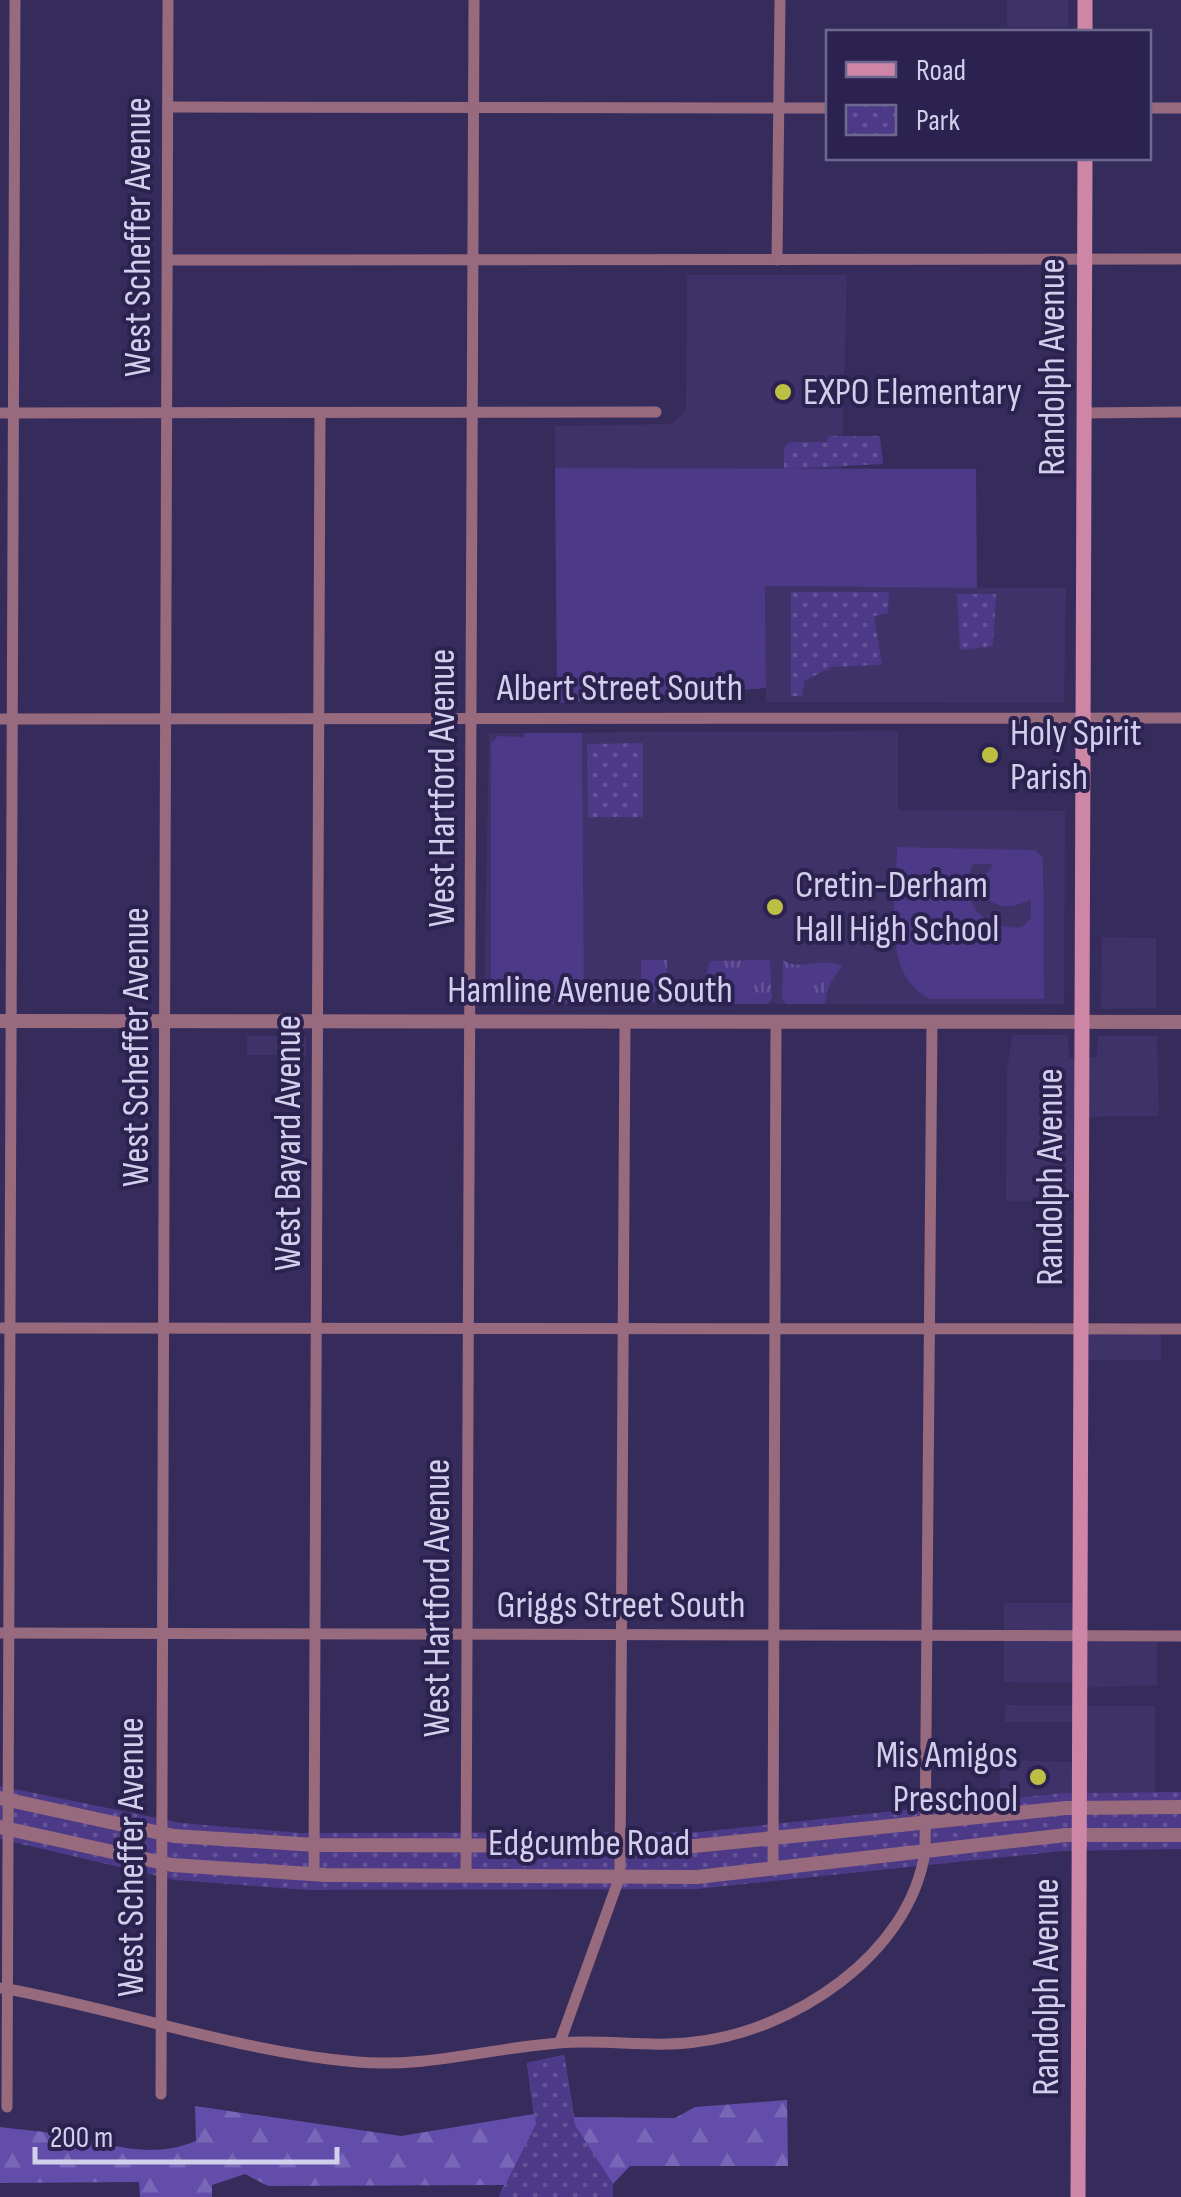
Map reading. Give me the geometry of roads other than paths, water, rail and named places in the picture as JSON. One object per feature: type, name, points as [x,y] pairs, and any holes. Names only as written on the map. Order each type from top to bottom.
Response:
[{"type":"main road","points":[[1085,0],[1085,30]]},
{"type":"main road","name":"Randolph Avenue","points":[[1078,2197],[1085,160]]},
{"type":"street","points":[[7,2107],[7,718],[14,414],[15,0]]},
{"type":"street","name":"West Scheffer Avenue","points":[[161,2094],[168,0]]},
{"type":"street","name":"West Hartford Avenue","points":[[466,1876],[474,0]]},
{"type":"street","points":[[777,260],[780,0]]},
{"type":"street","points":[[168,107],[826,108]]},
{"type":"street","points":[[1151,108],[1181,108]]},
{"type":"street","points":[[168,260],[1181,259]]},
{"type":"street","points":[[0,414],[656,412]]},
{"type":"street","points":[[1084,413],[1181,412]]},
{"type":"street","name":"West Bayard Avenue","points":[[314,1874],[320,414]]},
{"type":"street","name":"Albert Street South","points":[[7,718],[1181,718]]},
{"type":"street","name":"Hamline Avenue South","points":[[7,1021],[1181,1022]]},
{"type":"street","points":[[560,2042],[620,1876],[625,1022]]},
{"type":"street","points":[[773,1867],[776,1022]]},
{"type":"street","points":[[4,1989],[311,2056],[387,2064],[461,2060],[560,2042],[694,2042],[748,2031],[802,2008],[845,1978],[883,1938],[922,1873],[925,1852],[932,1022]]},
{"type":"street","points":[[6,1328],[1181,1329]]},
{"type":"street","name":"Griggs Street South","points":[[5,1634],[1181,1636]]},
{"type":"street","name":"Edgcumbe Road","points":[[4,1799],[161,1833],[315,1845],[695,1846],[1080,1808],[1181,1807]]},
{"type":"street","name":"Edgcumbe Road","points":[[5,1828],[161,1864],[314,1874],[466,1876],[697,1877],[1079,1835],[1181,1835]]},
{"type":"place","name":"EXPO Elementary","points":[[783,392]]},
{"type":"place","name":"Holy Spirit Parish","points":[[990,755]]},
{"type":"place","name":"Cretin-Derham Hall High School","points":[[775,907]]},
{"type":"place","name":"Mis Amigos Preschool","points":[[1038,1777]]}]
